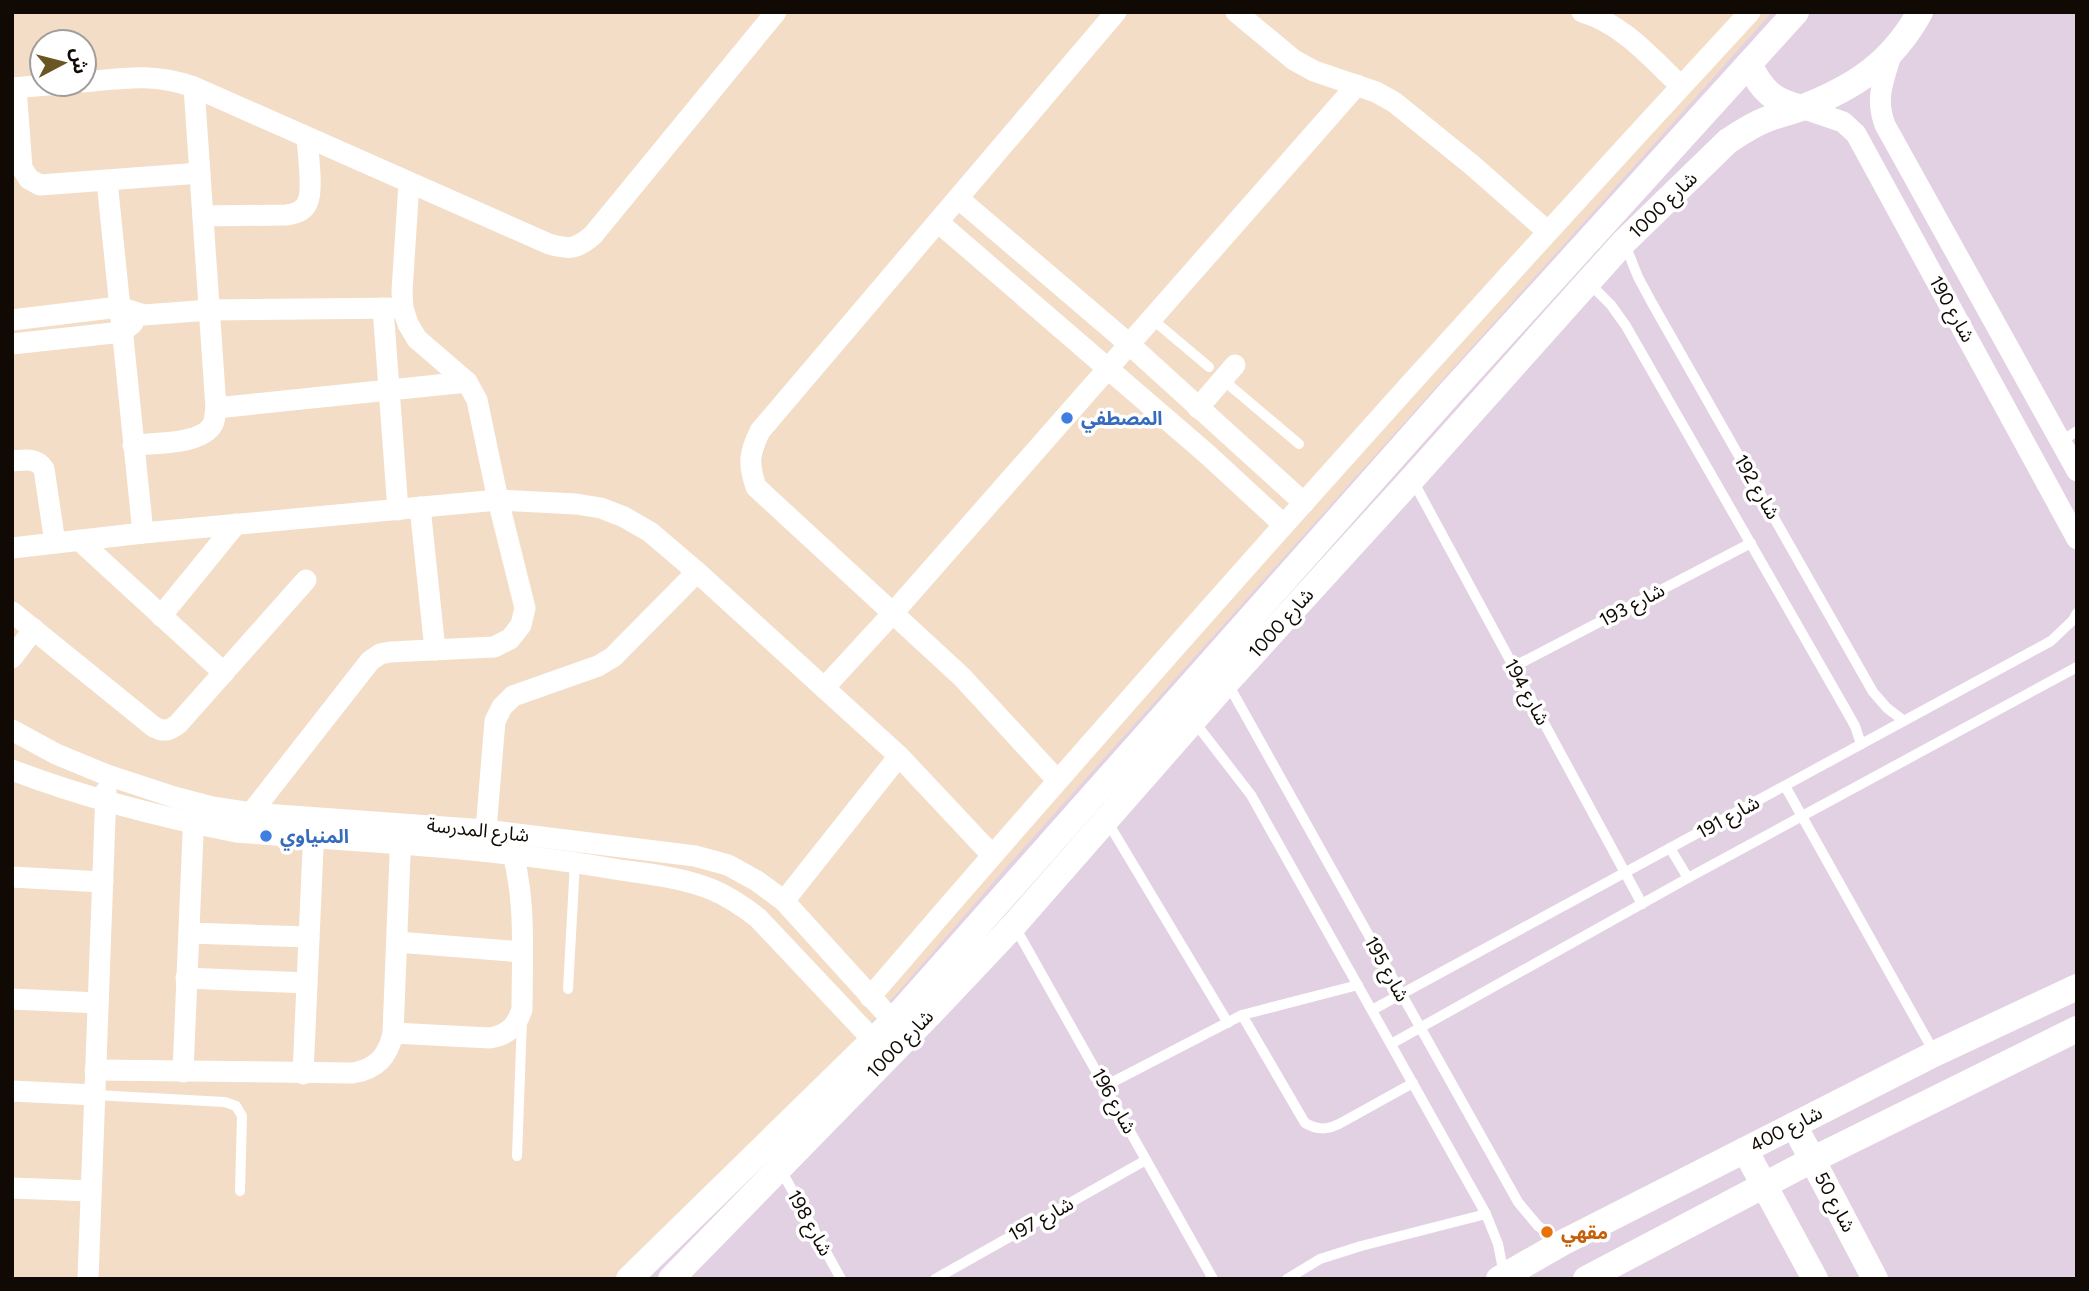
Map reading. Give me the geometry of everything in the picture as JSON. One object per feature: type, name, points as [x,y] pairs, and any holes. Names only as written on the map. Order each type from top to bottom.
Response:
[{"type":"street","points":[[98,81],[147,76],[171,79],[194,87],[565,249],[581,246],[593,235],[776,12]]},
{"type":"street","points":[[1057,780],[962,677],[756,487],[750,468],[751,449],[760,431],[1116,12]]},
{"type":"street","points":[[1236,12],[1294,60],[1314,71],[1376,92],[1410,114],[1547,230]]},
{"type":"street","points":[[1582,12],[1612,24],[1681,86]]},
{"type":"street","points":[[870,997],[1057,780],[1547,230],[1749,12]]},
{"type":"street","name":"شارع 1000","points":[[629,1279],[893,1021],[1451,392],[1796,12]]},
{"type":"street","name":"شارع 1000","points":[[671,1279],[1014,925],[1193,720],[1624,242],[1728,141],[1768,118],[1802,108],[1863,77],[1891,55],[1920,12]]},
{"type":"street","name":"شارع 190","points":[[1891,55],[1880,90],[1880,110],[1885,125],[2001,337],[2069,436],[2077,471]]},
{"type":"street","points":[[1749,64],[1757,80],[1769,94],[1784,104],[1802,108]]},
{"type":"street","points":[[824,688],[1357,85]]},
{"type":"street","points":[[134,445],[202,436],[213,424],[216,408],[194,87]]},
{"type":"street","points":[[14,88],[22,168],[29,179],[40,185],[200,173]]},
{"type":"street","name":"شارع 190","points":[[1802,108],[1843,122],[1856,134],[2077,539]]},
{"type":"street","points":[[203,216],[286,215],[303,209],[309,201],[307,138]]},
{"type":"street","points":[[107,181],[143,533]]},
{"type":"street","points":[[398,510],[389,390],[393,308],[409,183]]},
{"type":"street","points":[[958,198],[1129,344],[1304,503]]},
{"type":"street","points":[[938,222],[1208,454],[1284,525]]},
{"type":"street","points":[[12,320],[120,307],[144,315],[210,310],[393,308],[417,339],[467,382],[477,400],[525,608],[521,625],[510,639],[494,648],[390,652],[380,654],[370,661],[236,832]]},
{"type":"street","points":[[12,344],[122,331],[144,315]]},
{"type":"street","points":[[1976,353],[2001,337]]},
{"type":"street","points":[[1198,408],[1222,370]]},
{"type":"street","points":[[216,408],[467,382]]},
{"type":"street","points":[[1208,454],[1226,433]]},
{"type":"street","points":[[12,461],[34,460],[44,469],[55,543]]},
{"type":"street","points":[[12,548],[498,500],[576,504],[600,508],[624,517],[649,532],[697,572],[899,756],[992,855]]},
{"type":"street","points":[[420,507],[435,650]]},
{"type":"street","points":[[161,616],[236,524]]},
{"type":"street","points":[[79,540],[224,673]]},
{"type":"street","points":[[484,851],[496,831],[495,722],[502,707],[513,696],[597,666],[613,657],[697,572]]},
{"type":"street","points":[[12,612],[162,731],[171,730],[178,724],[306,580]]},
{"type":"street","points":[[12,658],[34,629]]},
{"type":"street","name":"شارع المدرسة","points":[[12,730],[56,754],[236,832],[314,827]]},
{"type":"street","points":[[784,901],[899,756]]},
{"type":"street","name":"شارع المدرسة","points":[[12,770],[105,802],[194,813],[251,813],[314,827],[401,834],[496,831],[695,856],[728,865],[757,881],[784,901],[893,1021]]},
{"type":"street","points":[[88,1279],[107,775]]},
{"type":"street","points":[[183,1072],[194,813]]},
{"type":"street","points":[[303,1074],[314,827]]},
{"type":"street","points":[[393,1033],[490,1038],[502,1036],[519,1020],[522,1009],[520,898],[513,854],[496,831]]},
{"type":"street","points":[[95,1070],[303,1074],[353,1073],[376,1065],[385,1056],[393,1033],[401,834]]},
{"type":"street","name":"شارع المدرسة","points":[[401,834],[484,851],[575,862],[686,881],[712,889],[758,918],[874,1041]]},
{"type":"street","points":[[12,877],[103,882]]},
{"type":"street","points":[[189,933],[309,937]]},
{"type":"street","points":[[397,942],[522,952]]},
{"type":"street","points":[[187,978],[307,983]]},
{"type":"street","name":"شارع 400","points":[[1502,1277],[1562,1243],[1934,1054],[2077,987]]},
{"type":"street","points":[[12,999],[98,1003]]},
{"type":"street","name":"شارع 400","points":[[1586,1279],[1812,1160],[2077,1029]]},
{"type":"street","points":[[12,1091],[95,1095]]},
{"type":"street","name":"شارع 50","points":[[1794,1125],[1875,1279]]},
{"type":"street","points":[[1745,1150],[1815,1279]]},
{"type":"street","points":[[12,1188],[91,1191]]},
{"type":"lane","name":"شارع 192","points":[[1624,242],[1652,303],[1873,692],[1887,708],[1904,721]]},
{"type":"lane","name":"شارع 192","points":[[1588,282],[1611,305],[1626,326],[1855,726],[1861,744]]},
{"type":"lane","points":[[1152,319],[1222,370],[1299,444]]},
{"type":"lane","name":"شارع 194","points":[[1412,479],[1643,904]]},
{"type":"lane","name":"شارع 193","points":[[1513,667],[1751,543]]},
{"type":"lane","name":"شارع 191","points":[[1372,1010],[2051,641],[2077,613]]},
{"type":"lane","name":"شارع 191","points":[[1391,1044],[1688,878],[2077,667]]},
{"type":"lane","name":"شارع 195","points":[[1227,682],[1518,1202],[1538,1226],[1562,1243]]},
{"type":"lane","name":"شارع 195","points":[[1193,720],[1251,794],[1486,1214],[1498,1244],[1502,1277]]},
{"type":"lane","points":[[1785,786],[1934,1054]]},
{"type":"lane","points":[[1106,820],[1228,1023]]},
{"type":"lane","points":[[1670,848],[1688,878]]},
{"type":"lane","points":[[568,989],[575,862]]},
{"type":"lane","name":"شارع 196","points":[[1014,925],[1213,1279]]},
{"type":"lane","points":[[1105,1086],[1242,1015],[1358,985]]},
{"type":"lane","points":[[517,1156],[522,1009]]},
{"type":"lane","points":[[1242,1015],[1305,1123],[1315,1129],[1328,1129],[1339,1124],[1413,1083]]},
{"type":"lane","points":[[95,1095],[225,1102],[236,1106],[242,1116],[240,1191]]},
{"type":"lane","name":"شارع 197","points":[[935,1279],[1146,1160]]},
{"type":"lane","name":"شارع 198","points":[[780,1167],[841,1279]]},
{"type":"lane","points":[[1287,1279],[1320,1259],[1486,1214]]},
{"type":"shaded area","points":[[1772,12],[2077,12],[2077,1279],[642,1279],[1004,870]]},
{"type":"place","name":"المصطفي","points":[[1067,418]]},
{"type":"place","name":"المنياوي","points":[[266,836]]},
{"type":"place","name":"مقهي","points":[[1547,1232]]}]
